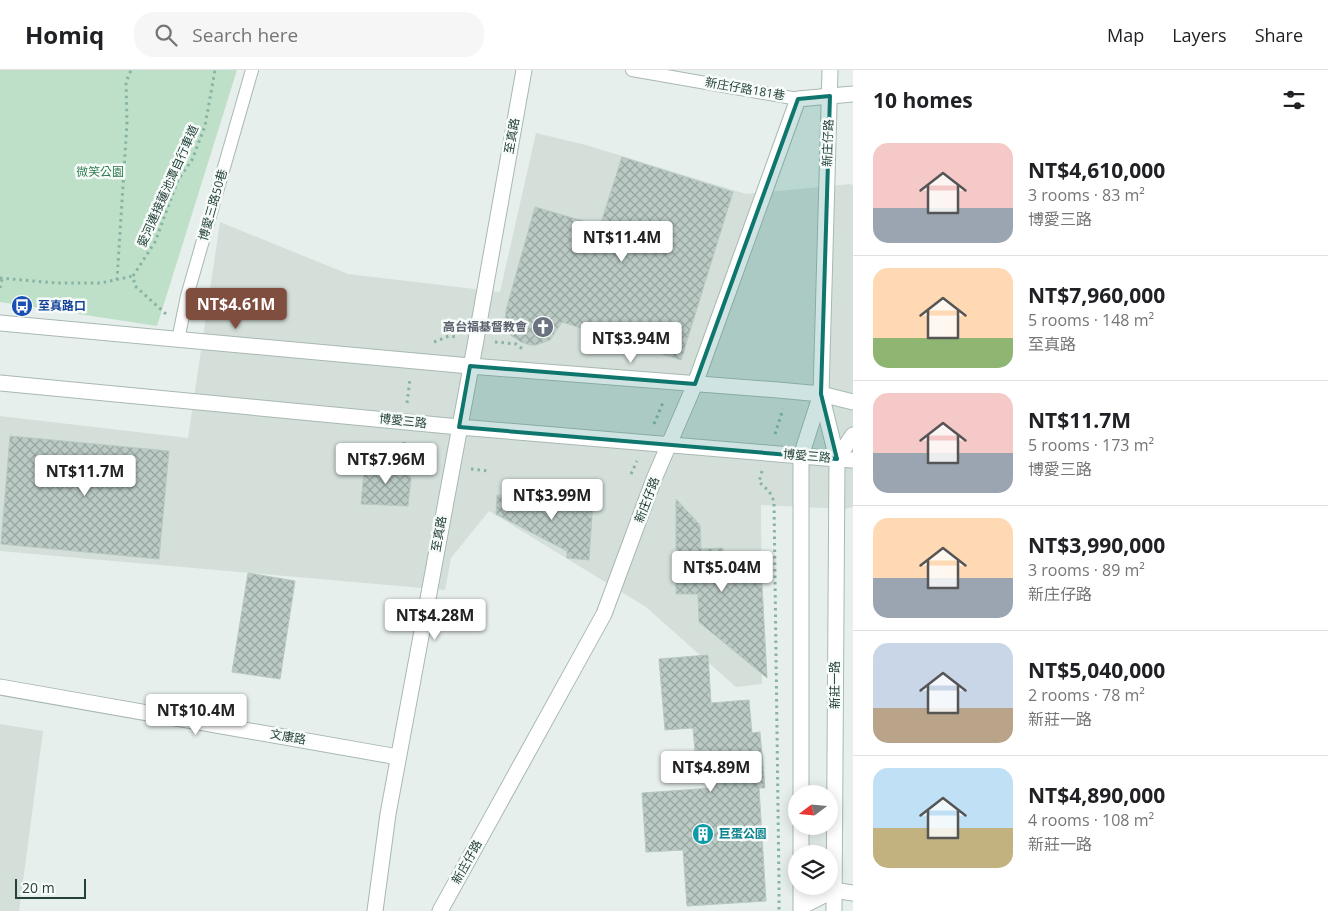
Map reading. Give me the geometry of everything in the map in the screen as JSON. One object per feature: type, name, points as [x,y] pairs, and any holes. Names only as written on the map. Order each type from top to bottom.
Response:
[{"type":"street","name":"至真路","points":[[375,911],[398,756],[524,70]]},
{"type":"street","name":"新庄仔路","points":[[830,70],[821,394],[837,459]]},
{"type":"street","points":[[798,99],[853,94]]},
{"type":"street","name":"新庄仔路","points":[[440,911],[604,614],[654,479],[694,384],[798,99]]},
{"type":"street","points":[[0,323],[179,334],[412,355],[470,366],[821,394],[853,402]]},
{"type":"street","name":"博愛三路","points":[[0,383],[459,427],[853,460]]},
{"type":"street","points":[[801,785],[801,456],[821,394]]},
{"type":"street","points":[[837,459],[853,435]]},
{"type":"street","name":"新莊一路","points":[[834,845],[837,459]]},
{"type":"street","name":"文康路","points":[[0,686],[398,756]]},
{"type":"street","points":[[838,891],[853,894]]},
{"type":"street","points":[[802,895],[804,910],[826,895]]},
{"type":"street","name":"新莊一路","points":[[834,895],[834,911]]},
{"type":"lane","name":"博愛三路50巷","points":[[179,334],[187,296],[252,70]]},
{"type":"lane","name":"新庄仔路181巷","points":[[632,70],[798,99]]},
{"type":"path","points":[[117,280],[127,123],[126,82],[131,70]]},
{"type":"path","name":"愛河連接蓮池潭自行車道","points":[[133,276],[154,242],[178,180],[192,160],[205,126],[215,70]]},
{"type":"path","points":[[0,288],[1,279],[88,284],[133,276],[134,286],[159,308],[179,334]]},
{"type":"path","points":[[403,450],[412,355],[450,336]]},
{"type":"path","points":[[779,911],[774,501],[769,491],[759,482],[789,391]]},
{"type":"highlighted area","points":[[830,96],[821,394],[837,459],[459,427],[470,366],[695,384],[798,99]]},
{"type":"shaded area","points":[[536,133],[586,145],[746,194],[851,184],[853,186],[853,507],[845,509],[761,505],[762,684],[736,687],[646,607],[489,511],[451,558],[445,590],[0,551],[0,416],[188,438],[220,222],[348,274],[500,292]]},
{"type":"shaded area","points":[[0,724],[43,731],[19,911],[0,911]]},
{"type":"green space","name":"微笑公園","points":[[0,70],[237,70],[157,326],[0,302]]},
{"type":"building","points":[[622,157],[733,192],[681,360],[562,322],[550,340],[530,345],[521,342],[509,334],[505,323],[506,310],[535,207],[600,226]]},
{"type":"building","points":[[10,436],[169,451],[159,559],[1,544]]},
{"type":"building","points":[[365,462],[400,464],[406,470],[411,478],[408,506],[361,504]]},
{"type":"building","points":[[497,495],[593,502],[589,560],[567,558],[567,551],[496,514]]},
{"type":"building","points":[[676,499],[700,525],[701,549],[723,548],[725,568],[761,566],[767,678],[699,622],[698,594],[676,594]]},
{"type":"building","points":[[248,573],[295,581],[280,679],[232,672]]},
{"type":"building","points":[[708,655],[711,703],[749,700],[752,733],[760,732],[765,788],[759,788],[766,901],[687,906],[683,850],[646,852],[642,793],[712,788],[709,750],[695,751],[693,728],[665,730],[659,659]]},
{"type":"place","name":"至真路口","points":[[22,306]]},
{"type":"place","name":"高台福基督教會","points":[[543,327]]},
{"type":"place","name":"巨蛋公園","points":[[703,834]]}]
